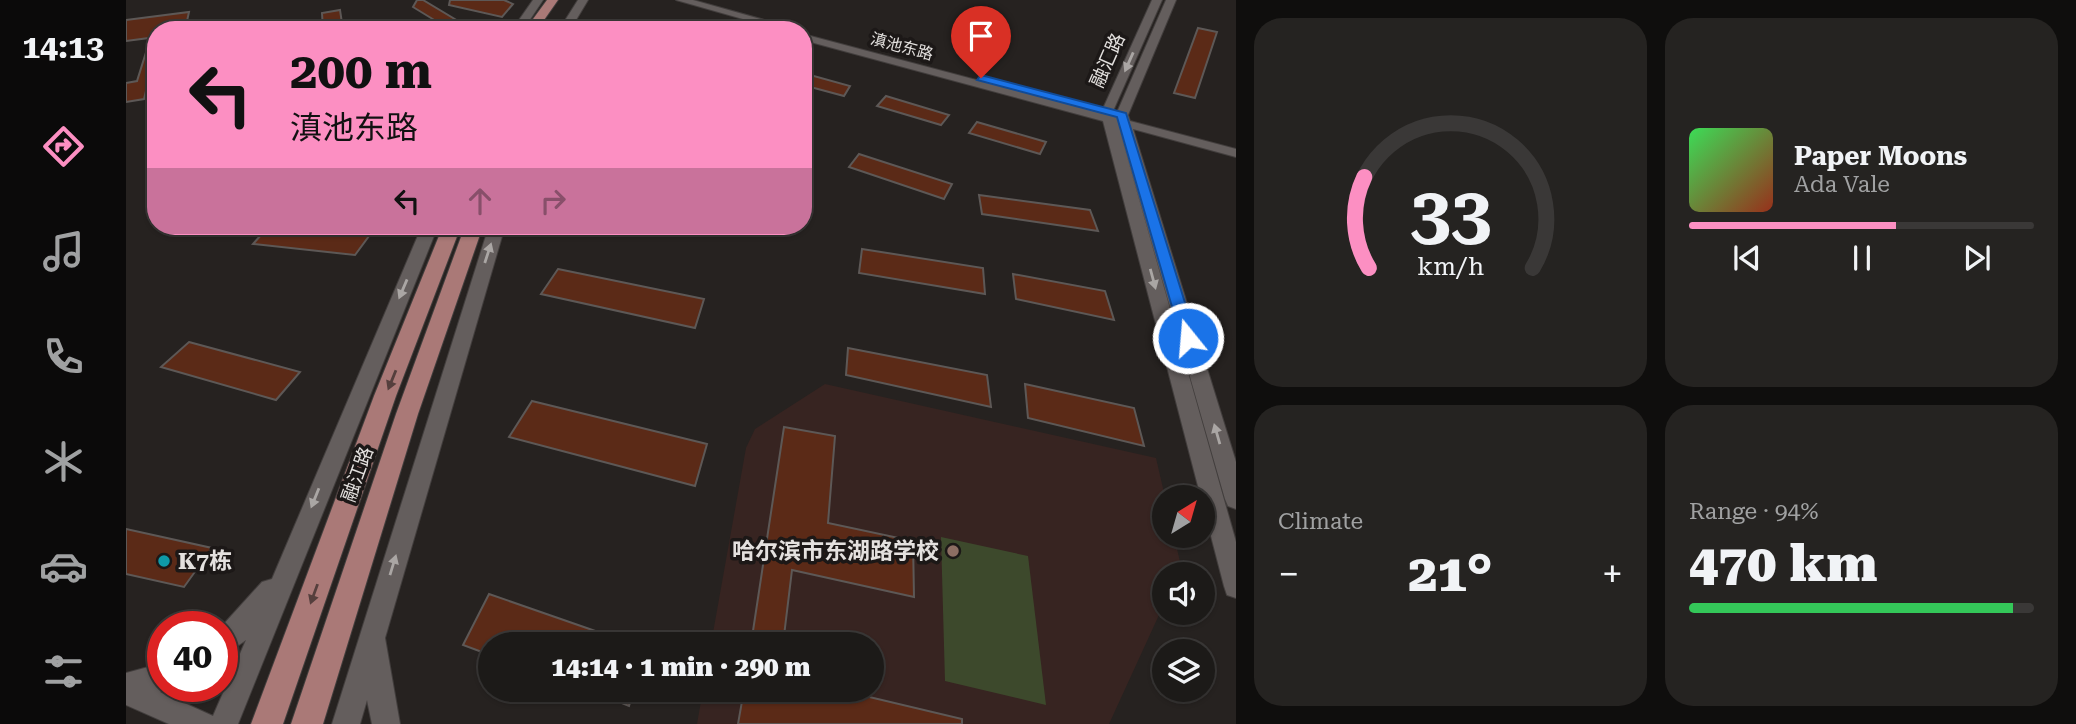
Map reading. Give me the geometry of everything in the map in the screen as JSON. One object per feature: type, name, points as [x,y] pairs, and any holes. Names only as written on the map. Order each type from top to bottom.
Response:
[{"type":"main road","points":[[538,21],[553,0]]},
{"type":"main road","points":[[556,21],[573,3]]},
{"type":"main road","name":"融江路","points":[[267,724],[385,396],[449,235]]},
{"type":"main road","name":"融江路","points":[[307,724],[407,414],[471,235]]},
{"type":"street","points":[[523,21],[538,0]]},
{"type":"street","points":[[567,21],[573,3],[583,0]]},
{"type":"street","points":[[662,0],[740,21]]},
{"type":"street","points":[[681,0],[761,21]]},
{"type":"street","name":"融汇路","points":[[1157,0],[1116,117],[1236,586]]},
{"type":"street","name":"融汇路","points":[[1116,117],[1171,0]]},
{"type":"street","name":"滇池东路","points":[[812,34],[1116,117],[1236,153]]},
{"type":"street","name":"滇池东路","points":[[812,39],[1236,145]]},
{"type":"street","points":[[1116,117],[1236,499]]},
{"type":"street","points":[[224,724],[426,235]]},
{"type":"street","points":[[346,724],[494,235]]},
{"type":"street","points":[[238,629],[250,618],[286,570]]},
{"type":"street","points":[[374,629],[377,681],[386,724]]},
{"type":"street","points":[[126,689],[147,682]]},
{"type":"street","points":[[126,689],[202,724]]},
{"type":"shaded area","name":"哈尔滨市东湖路学校","points":[[825,384],[1156,458],[1162,485],[1152,485],[1152,548],[1177,548],[1180,562],[1152,562],[1152,625],[1154,625],[1109,724],[697,724],[701,702],[884,702],[884,632],[713,632],[746,448],[755,429]]},
{"type":"green space","points":[[941,537],[1028,556],[1046,705],[945,681]]},
{"type":"building","points":[[417,0],[423,0],[458,21],[436,21],[413,7]]},
{"type":"building","points":[[450,0],[504,0],[513,4],[502,17],[449,5]]},
{"type":"building","points":[[340,10],[342,21],[322,21],[322,13]]},
{"type":"building","points":[[189,12],[187,21],[147,21],[147,38],[126,41],[126,20]]},
{"type":"building","points":[[1198,28],[1217,32],[1195,98],[1174,93]]},
{"type":"building","points":[[147,49],[147,87],[144,99],[126,102],[126,83],[137,81]]},
{"type":"building","points":[[812,75],[850,86],[844,96],[812,87]]},
{"type":"building","points":[[886,96],[949,115],[941,125],[877,106]]},
{"type":"building","points":[[977,122],[1046,142],[1040,154],[969,133]]},
{"type":"building","points":[[859,154],[952,184],[944,199],[849,167]]},
{"type":"building","points":[[979,195],[1090,210],[1098,231],[982,214]]},
{"type":"building","points":[[261,235],[369,236],[355,255],[253,244]]},
{"type":"building","points":[[862,249],[983,268],[985,294],[859,273]]},
{"type":"building","points":[[558,269],[704,299],[695,328],[541,294]]},
{"type":"building","points":[[1013,274],[1105,291],[1114,320],[1016,299]]},
{"type":"building","points":[[189,342],[300,372],[276,400],[161,367]]},
{"type":"building","points":[[848,348],[987,375],[991,407],[846,375]]},
{"type":"building","points":[[1025,384],[1134,408],[1144,446],[1028,418]]},
{"type":"building","points":[[532,401],[707,444],[695,486],[509,437]]},
{"type":"building","points":[[784,427],[835,436],[828,523],[913,541],[914,597],[792,570],[784,632],[753,632]]},
{"type":"building","name":"K7栋","points":[[126,529],[212,548],[184,587],[126,574]]},
{"type":"building","points":[[489,594],[598,632],[478,632],[478,651],[463,645]]},
{"type":"building","points":[[884,700],[962,719],[962,724],[738,724],[742,702]]},
{"type":"place","name":"哈尔滨市东湖路学校","points":[[953,551]]},
{"type":"place","name":"K7栋","points":[[164,561]]},
{"type":"route","points":[[981,78],[1122,115],[1188,338]]}]
